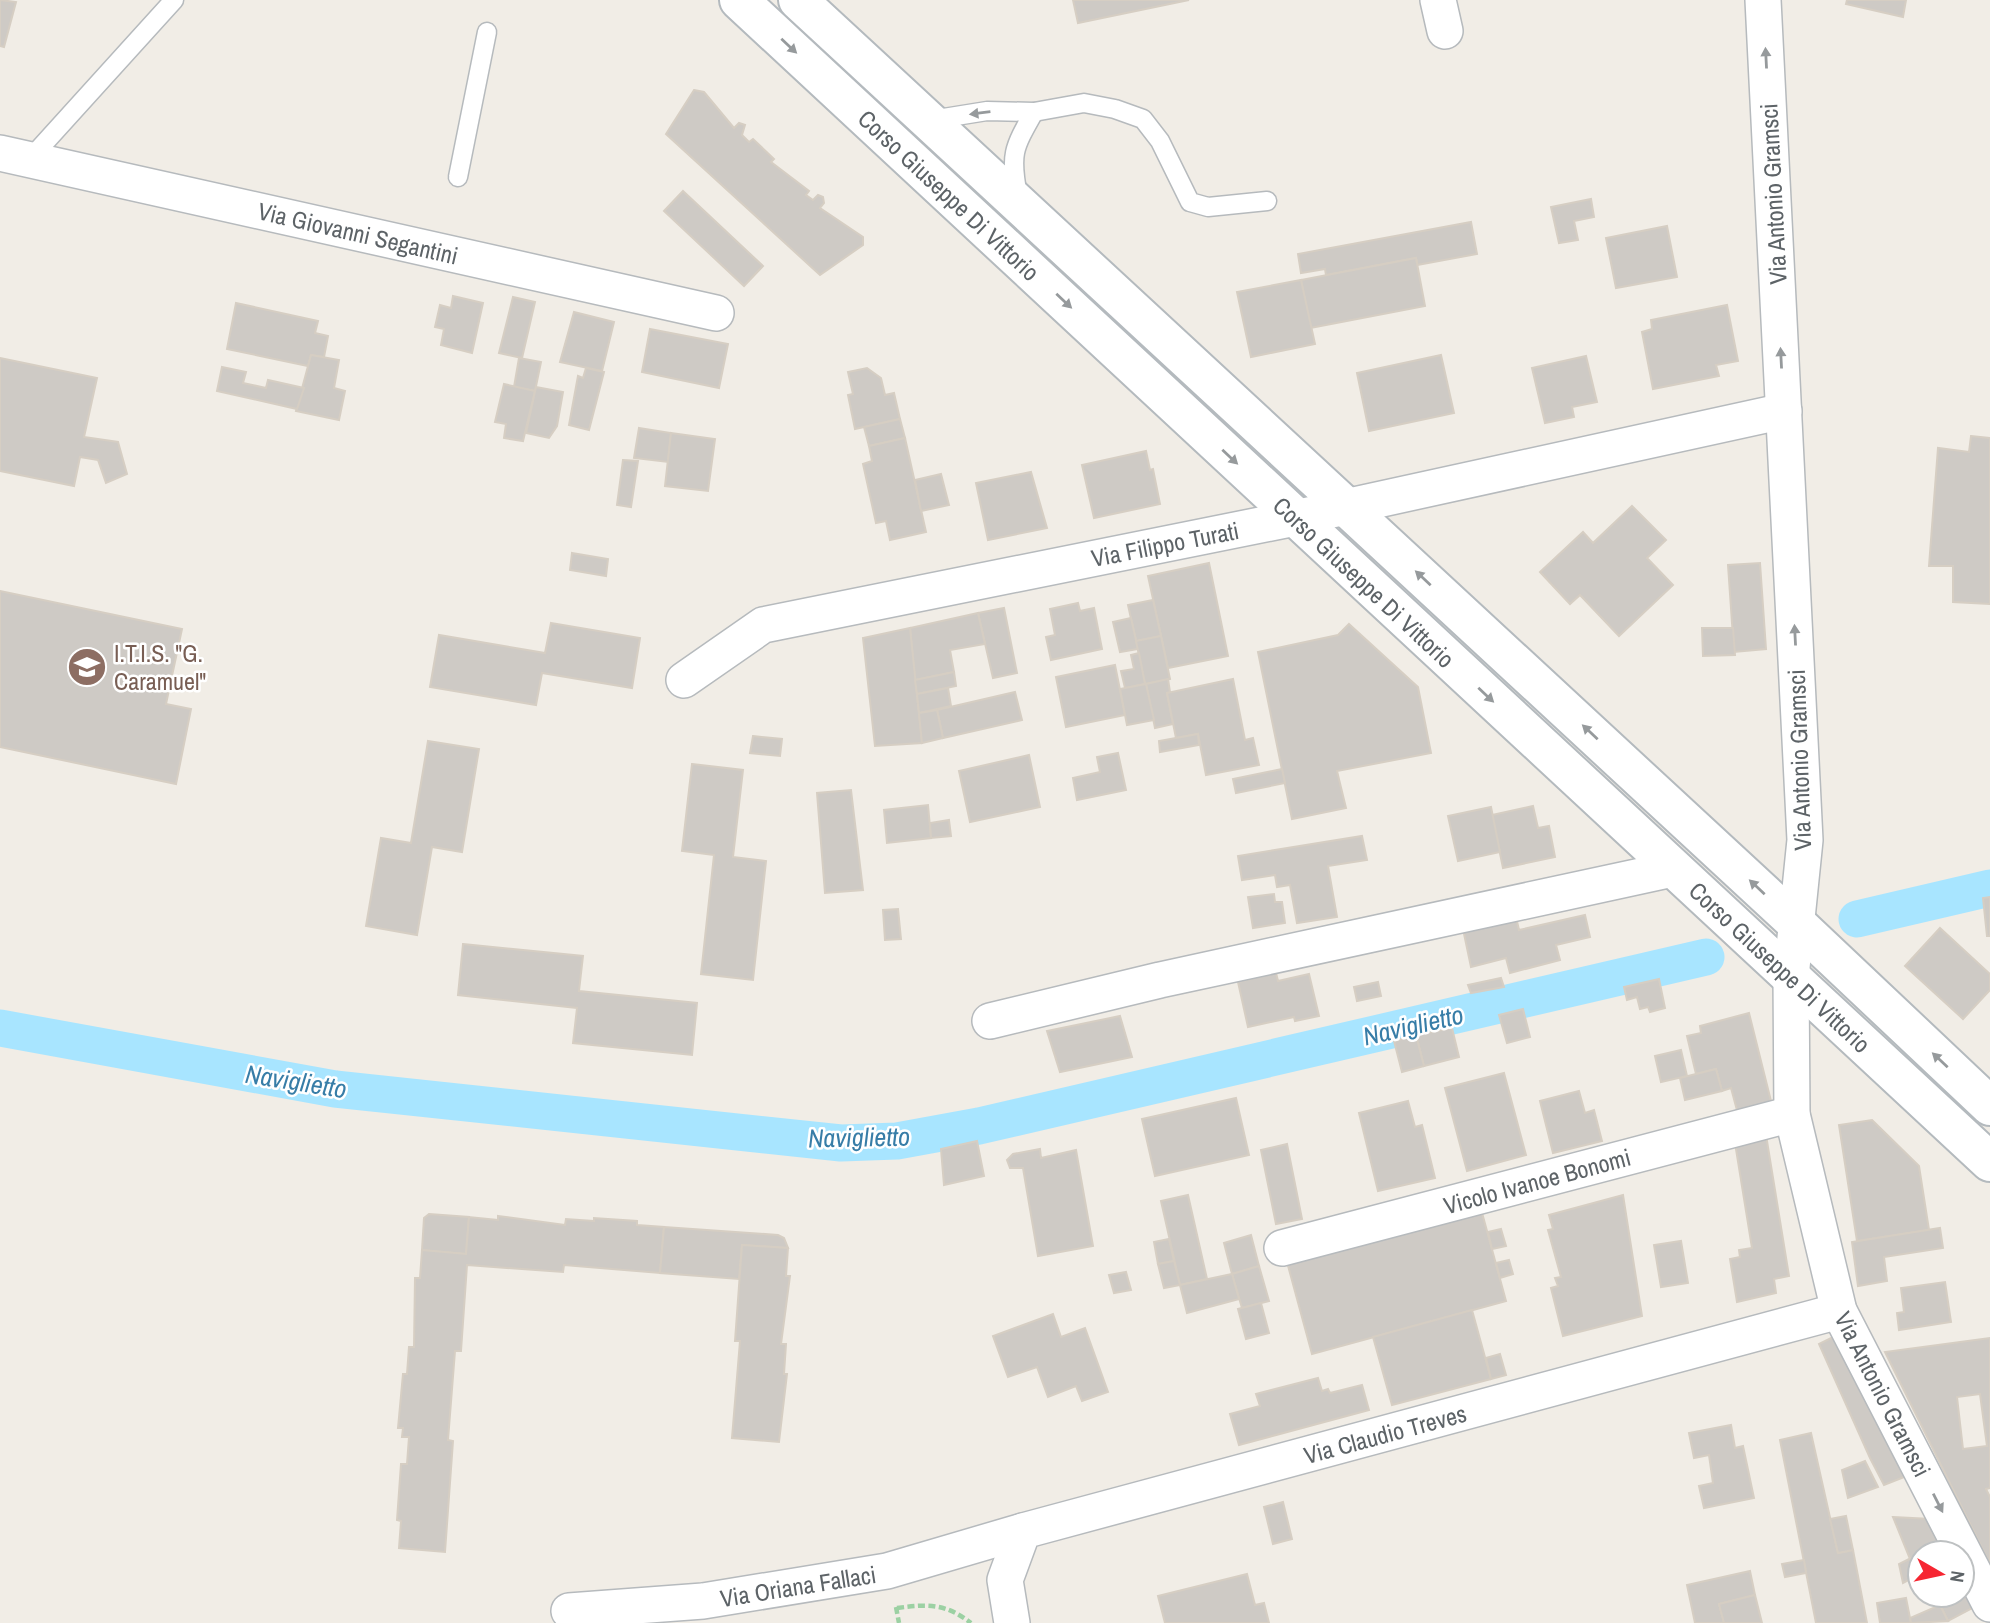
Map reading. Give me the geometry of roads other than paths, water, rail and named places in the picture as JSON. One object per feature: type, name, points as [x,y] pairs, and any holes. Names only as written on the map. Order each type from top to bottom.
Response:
[{"type":"main road","name":"Corso Giuseppe Di Vittorio","points":[[739,0],[1990,1162]]},
{"type":"main road","name":"Corso Giuseppe Di Vittorio","points":[[798,0],[1796,923],[1990,1106]]},
{"type":"street","name":"Via Antonio Gramsci","points":[[1763,0],[1805,840],[1791,977],[1792,1114],[1839,1311],[1990,1604]]},
{"type":"street","name":"Via Giovanni Segantini","points":[[15,157],[716,313]]},
{"type":"street","name":"Via Filippo Turati","points":[[684,680],[763,625],[1295,518],[1784,411]]},
{"type":"street","points":[[990,1021],[1160,980],[1673,869]]},
{"type":"street","name":"Vicolo Ivanoe Bonomi","points":[[1282,1248],[1792,1114]]},
{"type":"street","name":"Via Claudio Treves","points":[[1023,1531],[1839,1311]]},
{"type":"street","points":[[1012,1623],[1005,1580],[1023,1531]]},
{"type":"street","name":"Via Oriana Fallaci","points":[[569,1611],[703,1601],[887,1571],[1023,1531]]},
{"type":"lane","points":[[15,157],[174,0]]},
{"type":"lane","points":[[458,177],[487,32]]},
{"type":"lane","points":[[928,121],[986,111],[1034,112],[1084,103],[1124,112],[1143,119],[1160,141],[1190,202],[1208,207],[1266,201]]},
{"type":"lane","points":[[1020,206],[1012,163],[1016,143],[1034,112]]},
{"type":"waterway","name":"Naviglietto","points":[[1857,919],[1990,888]]},
{"type":"waterway","name":"Naviglietto","points":[[0,1028],[335,1089],[841,1143],[897,1141],[979,1126],[1706,957]]},
{"type":"place","name":"I.T.I.S. \"G. Caramuel\"","points":[[87,667]]}]
